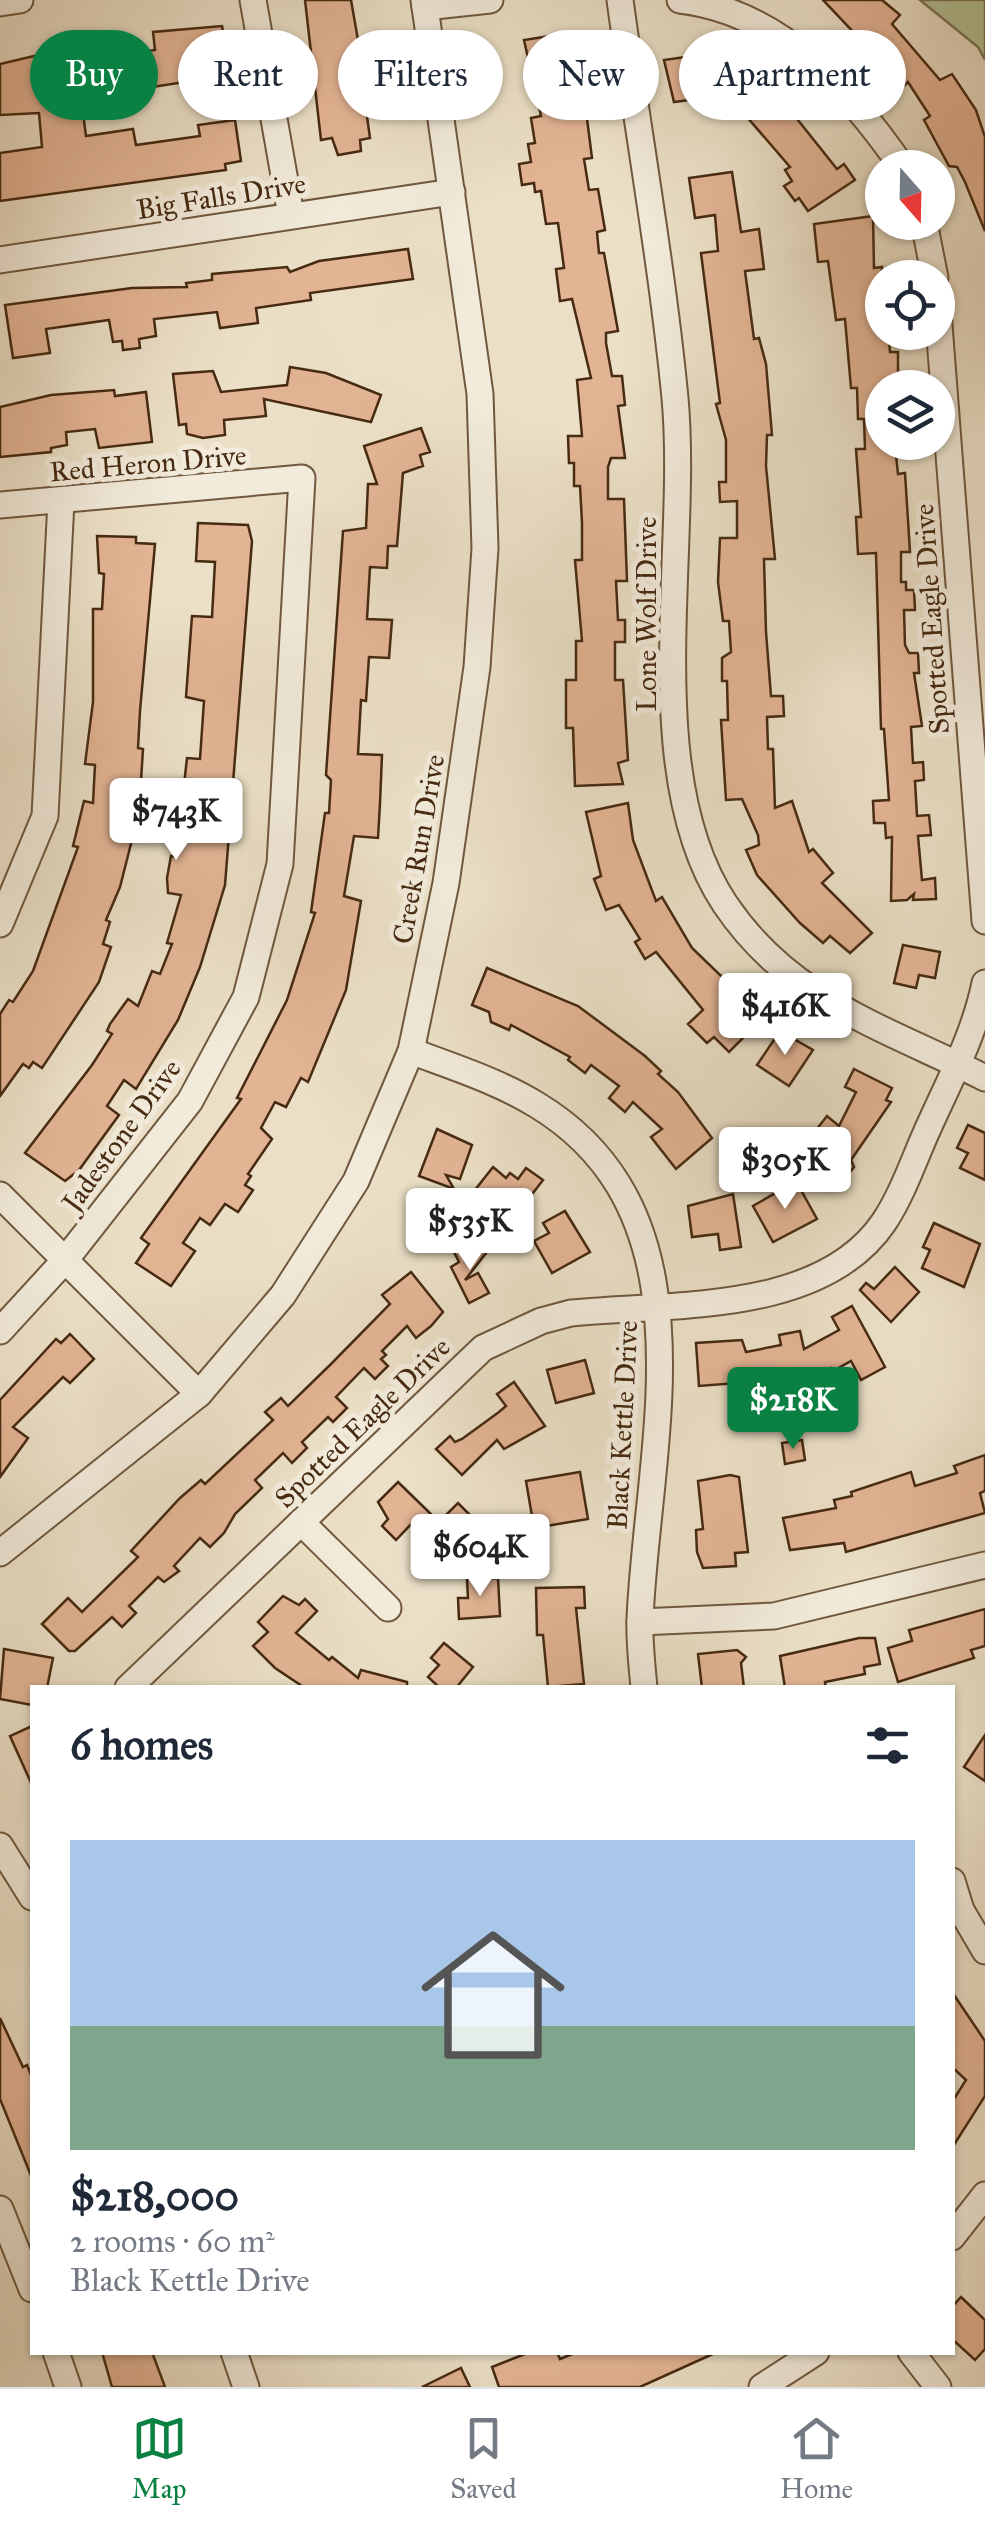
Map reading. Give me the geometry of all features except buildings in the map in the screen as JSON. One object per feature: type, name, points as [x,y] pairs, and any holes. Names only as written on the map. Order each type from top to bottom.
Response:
[{"type":"street","points":[[0,3],[20,0]]},
{"type":"street","points":[[253,0],[291,215]]},
{"type":"street","points":[[425,4],[490,0]]},
{"type":"street","name":"Lone Wolf Drive","points":[[620,0],[675,401],[676,749],[684,809],[705,869],[724,904],[795,982],[831,1006],[985,1078]]},
{"type":"street","points":[[680,0],[746,20],[813,58],[859,104],[891,150]]},
{"type":"street","name":"Creek Run Drive","points":[[0,1553],[199,1394],[283,1295],[356,1181],[410,1051],[448,863],[477,667],[485,548],[480,394],[425,4]]},
{"type":"street","name":"Big Falls Drive","points":[[0,260],[452,192]]},
{"type":"street","name":"Spotted Eagle Drive","points":[[941,350],[985,921]]},
{"type":"street","name":"Red Heron Drive","points":[[0,505],[302,478]]},
{"type":"street","name":"Jadestone Drive","points":[[0,1330],[66,1259],[190,1101],[246,997],[280,864],[302,478]]},
{"type":"street","points":[[0,924],[46,816],[61,502]]},
{"type":"street","name":"Spotted Eagle Drive","points":[[131,1685],[484,1348],[541,1321],[572,1313],[769,1296],[804,1286],[835,1269],[882,1226],[974,1030],[985,984]]},
{"type":"street","name":"Black Kettle Drive","points":[[410,1051],[502,1086],[539,1106],[592,1150],[638,1225],[658,1304],[662,1344],[640,1622],[644,1685]]},
{"type":"street","points":[[0,1195],[199,1394]]},
{"type":"street","points":[[301,1522],[388,1608]]},
{"type":"street","points":[[640,1622],[774,1616],[985,1565]]},
{"type":"street","points":[[0,1846],[30,1893]]},
{"type":"street","points":[[955,1891],[961,1910],[985,1951]]},
{"type":"street","points":[[955,2234],[985,2195]]},
{"type":"street","points":[[0,2209],[30,2285]]},
{"type":"street","points":[[57,2355],[68,2387]]},
{"type":"street","points":[[235,2355],[246,2387]]},
{"type":"street","points":[[762,2387],[811,2355]]},
{"type":"street","points":[[913,2355],[938,2387]]},
{"type":"green space","points":[[920,0],[985,0],[985,60],[978,47]]}]
